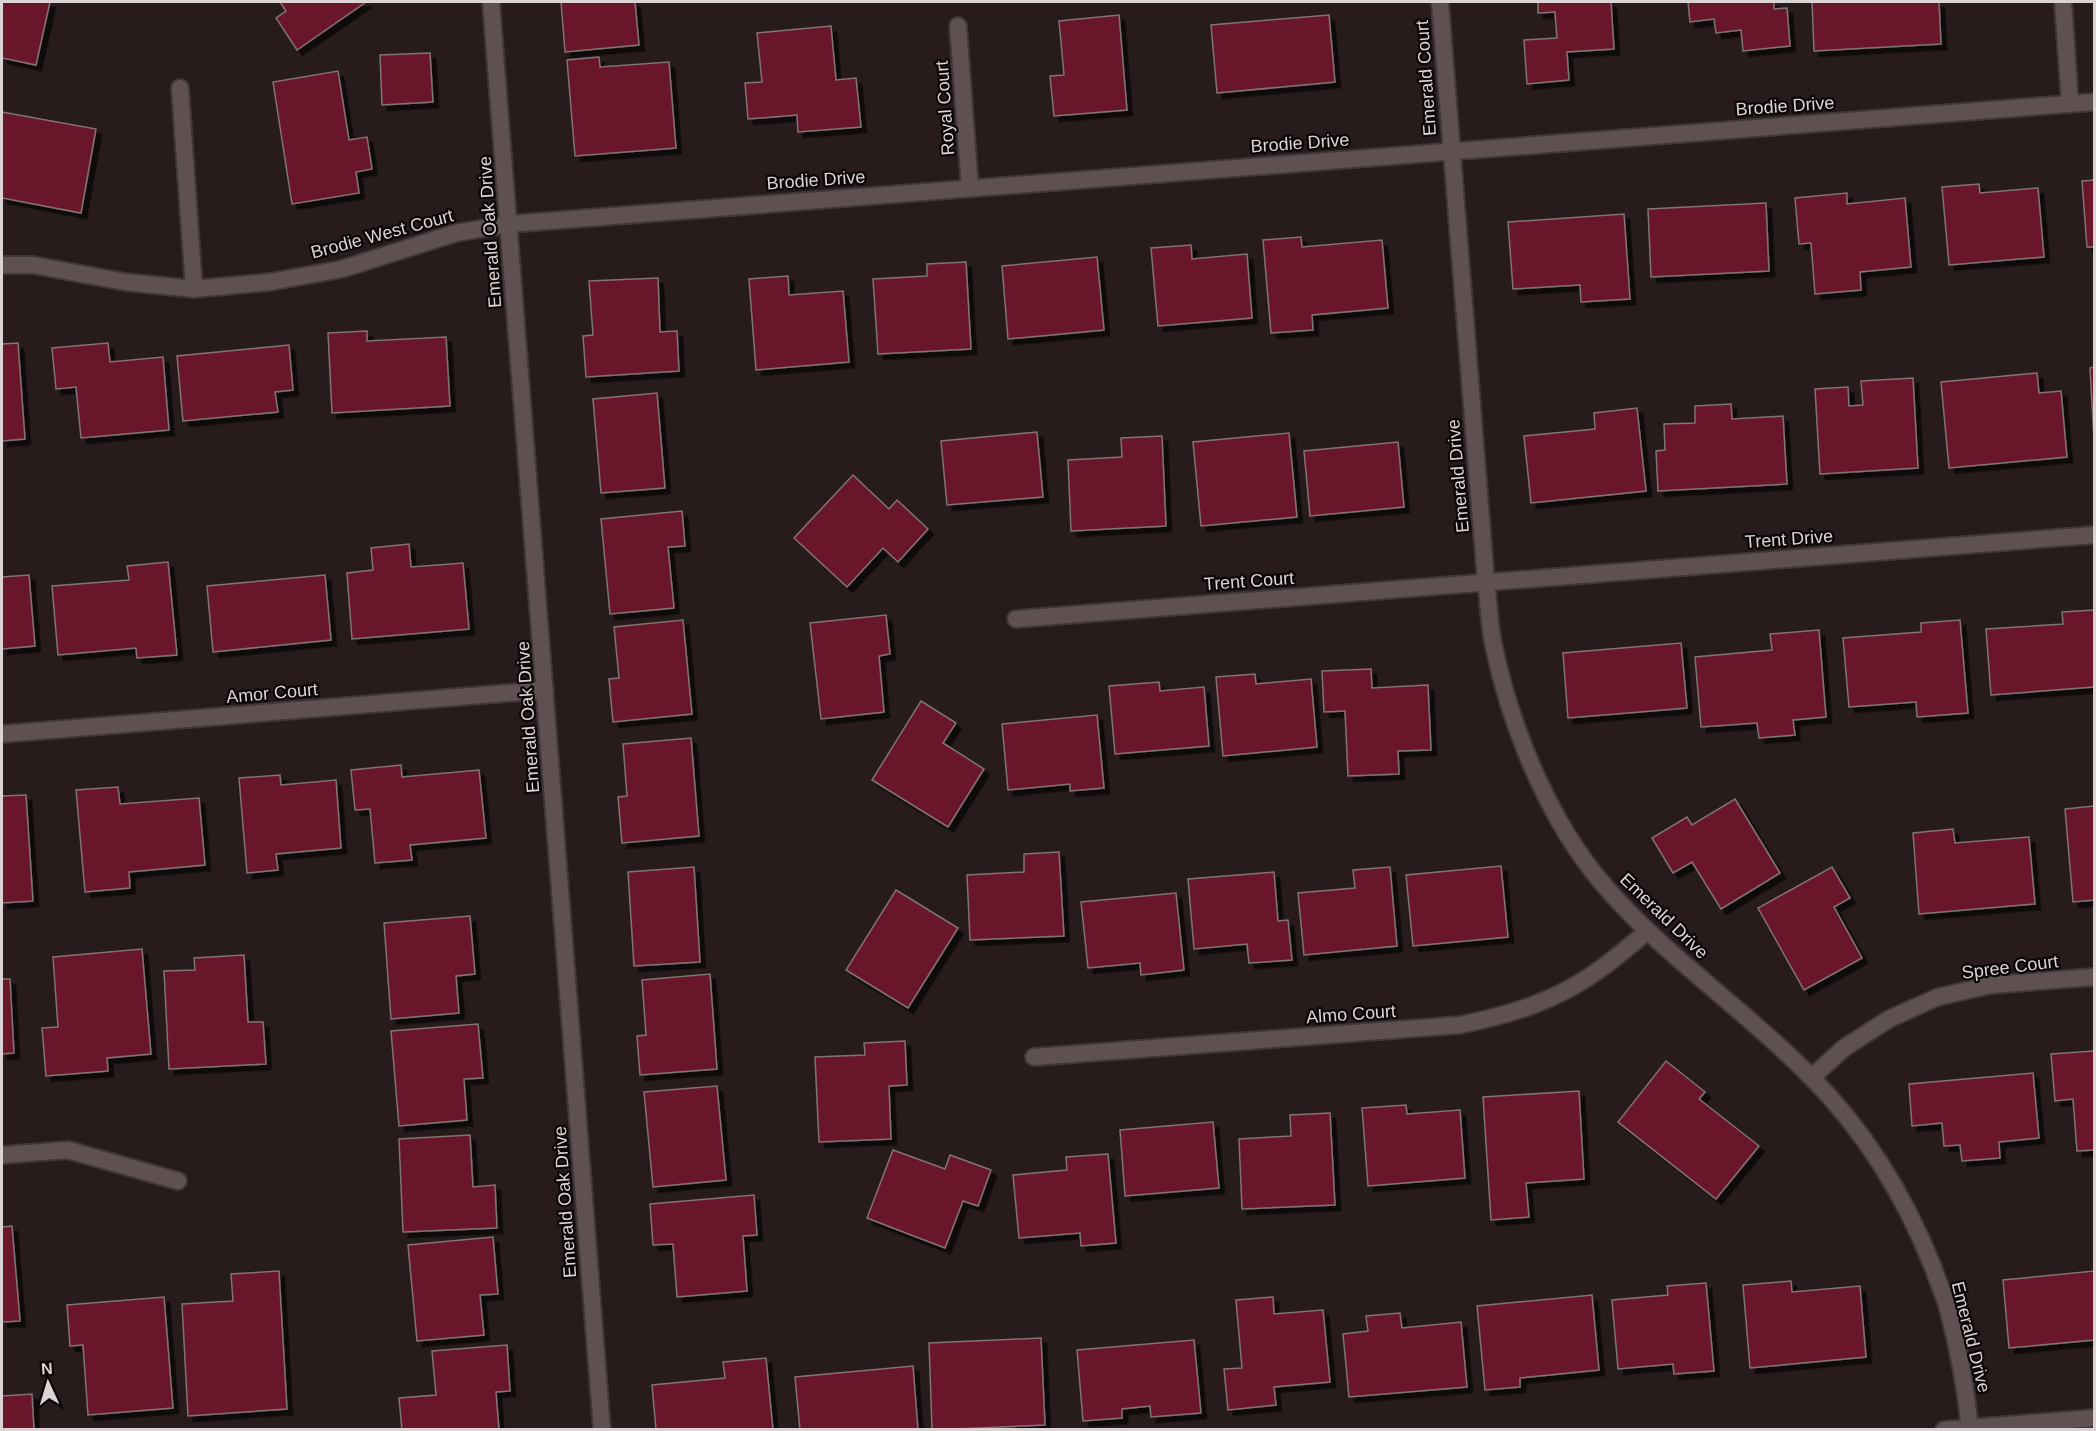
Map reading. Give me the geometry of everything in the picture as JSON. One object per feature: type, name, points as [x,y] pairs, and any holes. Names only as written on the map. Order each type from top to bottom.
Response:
[{"type":"street","name":"Emerald Oak Drive","points":[[492,2],[602,1430]]},
{"type":"street","name":"Emerald Court","points":[[1440,2],[1452,151]]},
{"type":"street","points":[[2063,2],[2070,104]]},
{"type":"street","name":"Royal Court","points":[[958,26],[970,188]]},
{"type":"street","points":[[180,88],[194,289]]},
{"type":"street","name":"Brodie Drive","points":[[509,224],[2094,102]]},
{"type":"street","name":"Emerald Drive","points":[[1452,151],[1493,645],[1507,700],[1529,762],[1564,829],[1602,883],[1647,932],[1812,1077],[1856,1129],[1895,1186],[1921,1239],[1946,1303],[1964,1380],[1970,1429]]},
{"type":"street","name":"Brodie West Court","points":[[2,265],[33,266],[124,282],[194,289],[270,282],[342,269],[456,233],[509,224]]},
{"type":"street","name":"Trent Drive","points":[[1486,582],[2094,535]]},
{"type":"street","name":"Trent Court","points":[[1016,619],[1486,582]]},
{"type":"street","name":"Amor Court","points":[[2,734],[545,690]]},
{"type":"street","name":"Almo Court","points":[[1034,1057],[1460,1025],[1504,1016],[1546,1001],[1595,973],[1647,932]]},
{"type":"street","name":"Spree Court","points":[[1812,1077],[1844,1048],[1889,1019],[1938,998],[1991,985],[2094,977]]},
{"type":"street","points":[[2,1155],[68,1149],[178,1181]]},
{"type":"street","points":[[1944,1430],[2094,1418]]},
{"type":"building","points":[[2,2],[50,2],[36,65],[2,58]]},
{"type":"building","points":[[280,2],[366,2],[297,50],[276,18],[286,11]]},
{"type":"building","points":[[561,2],[635,2],[639,45],[565,52]]},
{"type":"building","points":[[1538,2],[1611,2],[1614,49],[1567,52],[1569,80],[1527,84],[1524,40],[1557,38],[1555,12],[1538,13]]},
{"type":"building","points":[[1688,2],[1774,2],[1774,9],[1787,8],[1790,46],[1743,51],[1741,30],[1716,33],[1714,19],[1690,22]]},
{"type":"building","points":[[1812,2],[1939,2],[1941,44],[1814,51]]},
{"type":"building","points":[[1119,15],[1127,110],[1054,116],[1050,76],[1064,75],[1059,21]]},
{"type":"building","points":[[1329,15],[1335,82],[1217,93],[1211,25]]},
{"type":"building","points":[[831,26],[836,80],[856,78],[861,127],[798,132],[797,115],[748,119],[745,83],[762,82],[757,33]]},
{"type":"building","points":[[430,53],[433,102],[382,105],[380,55]]},
{"type":"building","points":[[599,57],[600,67],[669,62],[676,148],[575,156],[567,60]]},
{"type":"building","points":[[338,71],[349,140],[367,137],[372,169],[356,172],[359,193],[292,204],[273,82]]},
{"type":"building","points":[[2,112],[96,129],[81,213],[2,198]]},
{"type":"building","points":[[2094,180],[2094,247],[2087,247],[2082,181]]},
{"type":"building","points":[[1979,184],[1980,193],[2038,188],[2044,257],[1949,265],[1942,187]]},
{"type":"building","points":[[1847,193],[1847,204],[1905,198],[1911,267],[1860,272],[1861,290],[1815,294],[1811,243],[1799,244],[1795,198]]},
{"type":"building","points":[[1766,203],[1769,271],[1651,277],[1648,209]]},
{"type":"building","points":[[1624,214],[1630,299],[1581,302],[1580,285],[1513,289],[1508,222]]},
{"type":"building","points":[[1301,237],[1302,247],[1382,240],[1388,308],[1312,315],[1313,330],[1271,333],[1263,240]]},
{"type":"building","points":[[1191,245],[1192,259],[1247,254],[1252,318],[1158,326],[1151,248]]},
{"type":"building","points":[[1097,257],[1104,330],[1008,339],[1002,266]]},
{"type":"building","points":[[966,262],[971,349],[878,354],[873,279],[927,276],[927,264]]},
{"type":"building","points":[[788,276],[789,295],[843,291],[849,362],[756,370],[749,279]]},
{"type":"building","points":[[658,278],[660,332],[677,331],[679,371],[586,377],[583,336],[593,335],[589,281]]},
{"type":"building","points":[[367,331],[367,341],[446,337],[450,406],[332,413],[328,333]]},
{"type":"building","points":[[18,343],[25,439],[2,441],[2,344]]},
{"type":"building","points":[[108,343],[110,362],[163,357],[169,430],[81,438],[76,387],[56,389],[52,348]]},
{"type":"building","points":[[289,345],[293,390],[275,392],[278,412],[183,421],[177,356]]},
{"type":"building","points":[[2094,367],[2094,439],[2090,368]]},
{"type":"building","points":[[2037,373],[2039,393],[2061,391],[2067,457],[1949,468],[1941,382]]},
{"type":"building","points":[[1913,378],[1918,468],[1820,474],[1815,389],[1848,387],[1849,406],[1863,405],[1861,381]]},
{"type":"building","points":[[657,393],[665,488],[601,493],[593,399]]},
{"type":"building","points":[[1731,404],[1732,419],[1783,416],[1787,484],[1658,491],[1656,451],[1665,450],[1664,424],[1695,423],[1695,406]]},
{"type":"building","points":[[1637,408],[1646,491],[1531,503],[1524,436],[1595,429],[1594,413]]},
{"type":"building","points":[[1037,432],[1043,497],[947,505],[941,441]]},
{"type":"building","points":[[1289,433],[1297,517],[1201,526],[1193,442]]},
{"type":"building","points":[[1162,436],[1166,526],[1071,531],[1068,460],[1122,457],[1121,438]]},
{"type":"building","points":[[1398,442],[1404,507],[1310,516],[1304,451]]},
{"type":"building","points":[[853,475],[889,509],[897,500],[928,529],[898,562],[883,548],[847,587],[794,538]]},
{"type":"building","points":[[682,511],[685,546],[668,547],[674,608],[610,614],[601,519]]},
{"type":"building","points":[[409,544],[411,567],[463,563],[469,629],[352,639],[347,573],[373,570],[371,548]]},
{"type":"building","points":[[168,562],[177,655],[137,658],[136,648],[58,655],[52,586],[129,580],[127,566]]},
{"type":"building","points":[[29,575],[35,646],[2,649],[2,577]]},
{"type":"building","points":[[325,575],[331,640],[213,652],[207,586]]},
{"type":"building","points":[[2094,610],[2094,687],[1991,695],[1986,629],[2063,624],[2062,612]]},
{"type":"building","points":[[886,615],[890,654],[879,656],[884,712],[821,719],[810,623]]},
{"type":"building","points":[[683,620],[692,714],[613,722],[609,679],[619,678],[614,627]]},
{"type":"building","points":[[1960,620],[1968,713],[1917,717],[1916,702],[1849,707],[1843,638],[1921,632],[1921,623]]},
{"type":"building","points":[[1819,630],[1826,717],[1793,720],[1795,735],[1759,738],[1757,723],[1701,727],[1695,657],[1772,650],[1770,634]]},
{"type":"building","points":[[1681,643],[1687,708],[1568,718],[1563,653]]},
{"type":"building","points":[[1371,669],[1372,688],[1428,685],[1431,750],[1398,751],[1399,774],[1348,776],[1345,711],[1324,712],[1322,671]]},
{"type":"building","points":[[1255,674],[1256,684],[1311,679],[1317,747],[1223,756],[1216,677]]},
{"type":"building","points":[[1159,682],[1160,691],[1204,687],[1209,746],[1115,754],[1109,686]]},
{"type":"building","points":[[921,701],[956,723],[943,743],[984,769],[948,827],[872,780]]},
{"type":"building","points":[[1097,715],[1104,788],[1070,791],[1070,784],[1008,790],[1002,724]]},
{"type":"building","points":[[691,738],[699,836],[622,843],[618,797],[627,796],[623,744]]},
{"type":"building","points":[[401,765],[402,777],[479,770],[486,838],[410,845],[412,860],[375,863],[370,809],[355,810],[351,770]]},
{"type":"building","points":[[280,775],[281,785],[336,780],[341,848],[276,854],[278,870],[247,873],[239,778]]},
{"type":"building","points":[[118,787],[120,804],[199,798],[205,865],[129,872],[130,888],[85,892],[76,790]]},
{"type":"building","points":[[26,795],[33,901],[2,903],[2,796]]},
{"type":"building","points":[[1735,799],[1780,873],[1721,909],[1692,862],[1673,873],[1652,838],[1687,817],[1692,825]]},
{"type":"building","points":[[2094,806],[2094,900],[2073,902],[2065,809]]},
{"type":"building","points":[[1953,829],[1955,843],[2029,837],[2035,904],[1919,914],[1913,833]]},
{"type":"building","points":[[1059,852],[1064,936],[970,940],[967,875],[1024,872],[1024,854]]},
{"type":"building","points":[[1501,866],[1508,937],[1413,946],[1406,875]]},
{"type":"building","points":[[694,867],[700,962],[634,966],[628,872]]},
{"type":"building","points":[[1390,867],[1397,946],[1304,955],[1298,893],[1355,888],[1353,870]]},
{"type":"building","points":[[1832,867],[1850,898],[1834,907],[1862,958],[1804,990],[1758,908]]},
{"type":"building","points":[[1274,872],[1278,921],[1288,920],[1292,960],[1249,963],[1247,944],[1194,949],[1188,879]]},
{"type":"building","points":[[896,890],[958,928],[908,1008],[846,970]]},
{"type":"building","points":[[1176,893],[1184,970],[1141,975],[1140,963],[1088,968],[1081,902]]},
{"type":"building","points":[[470,916],[475,974],[456,976],[459,1013],[391,1019],[384,923]]},
{"type":"building","points":[[142,949],[151,1054],[107,1058],[108,1071],[46,1076],[42,1028],[58,1027],[53,957]]},
{"type":"building","points":[[244,955],[248,1022],[263,1022],[266,1064],[169,1069],[164,971],[195,970],[194,958]]},
{"type":"building","points":[[710,974],[717,1069],[640,1075],[637,1036],[646,1035],[642,980]]},
{"type":"building","points":[[2,979],[10,979],[14,1053],[2,1054]]},
{"type":"building","points":[[478,1024],[483,1078],[464,1079],[467,1120],[399,1126],[391,1031]]},
{"type":"building","points":[[905,1041],[907,1085],[889,1086],[891,1139],[819,1142],[815,1057],[865,1055],[864,1043]]},
{"type":"building","points":[[2094,1051],[2094,1150],[2077,1151],[2073,1099],[2055,1101],[2051,1054]]},
{"type":"building","points":[[1666,1061],[1705,1092],[1699,1099],[1759,1146],[1716,1199],[1618,1122]]},
{"type":"building","points":[[2033,1073],[2039,1138],[1999,1142],[2000,1158],[1962,1161],[1960,1145],[1944,1146],[1942,1123],[1912,1126],[1909,1084]]},
{"type":"building","points":[[717,1086],[726,1180],[653,1187],[644,1092]]},
{"type":"building","points":[[1579,1091],[1584,1179],[1526,1183],[1529,1217],[1491,1220],[1483,1097]]},
{"type":"building","points":[[1406,1105],[1407,1114],[1460,1110],[1465,1178],[1368,1186],[1362,1108]]},
{"type":"building","points":[[1330,1113],[1335,1205],[1242,1209],[1239,1139],[1291,1136],[1290,1115]]},
{"type":"building","points":[[1213,1122],[1219,1188],[1125,1196],[1120,1130]]},
{"type":"building","points":[[470,1135],[473,1187],[495,1185],[497,1228],[403,1232],[399,1139]]},
{"type":"building","points":[[893,1150],[945,1169],[950,1155],[991,1170],[978,1206],[963,1201],[945,1248],[867,1218]]},
{"type":"building","points":[[1108,1154],[1116,1243],[1081,1246],[1080,1233],[1019,1238],[1013,1175],[1067,1170],[1066,1157]]},
{"type":"building","points":[[754,1195],[757,1235],[743,1236],[747,1291],[677,1297],[673,1244],[653,1245],[650,1204]]},
{"type":"building","points":[[12,1226],[20,1321],[2,1322],[2,1227]]},
{"type":"building","points":[[493,1237],[498,1294],[480,1295],[484,1335],[417,1341],[408,1245]]},
{"type":"building","points":[[279,1271],[287,1409],[188,1416],[182,1304],[233,1301],[231,1274]]},
{"type":"building","points":[[2094,1271],[2094,1340],[2009,1348],[2003,1280]]},
{"type":"building","points":[[1791,1281],[1792,1292],[1860,1286],[1866,1357],[1750,1368],[1743,1285]]},
{"type":"building","points":[[1706,1283],[1714,1371],[1674,1374],[1673,1364],[1618,1369],[1612,1300],[1668,1295],[1667,1286]]},
{"type":"building","points":[[1592,1295],[1599,1370],[1520,1378],[1520,1387],[1485,1390],[1477,1306]]},
{"type":"building","points":[[164,1297],[173,1408],[88,1415],[83,1345],[70,1346],[67,1305]]},
{"type":"building","points":[[1273,1297],[1274,1314],[1323,1310],[1330,1382],[1274,1387],[1276,1405],[1228,1410],[1224,1369],[1242,1368],[1236,1300]]},
{"type":"building","points":[[1400,1313],[1402,1328],[1461,1322],[1467,1387],[1349,1397],[1343,1334],[1368,1331],[1366,1316]]},
{"type":"building","points":[[1041,1338],[1045,1425],[932,1430],[929,1343]]},
{"type":"building","points":[[1194,1340],[1201,1413],[1151,1417],[1150,1406],[1122,1409],[1122,1418],[1083,1421],[1077,1350]]},
{"type":"building","points":[[507,1345],[510,1391],[496,1392],[499,1430],[402,1430],[399,1398],[436,1395],[432,1351]]},
{"type":"building","points":[[766,1358],[773,1430],[656,1430],[652,1385],[725,1378],[723,1362]]},
{"type":"building","points":[[913,1366],[918,1430],[800,1430],[795,1377]]},
{"type":"building","points":[[32,1394],[34,1430],[2,1430],[2,1396]]}]
